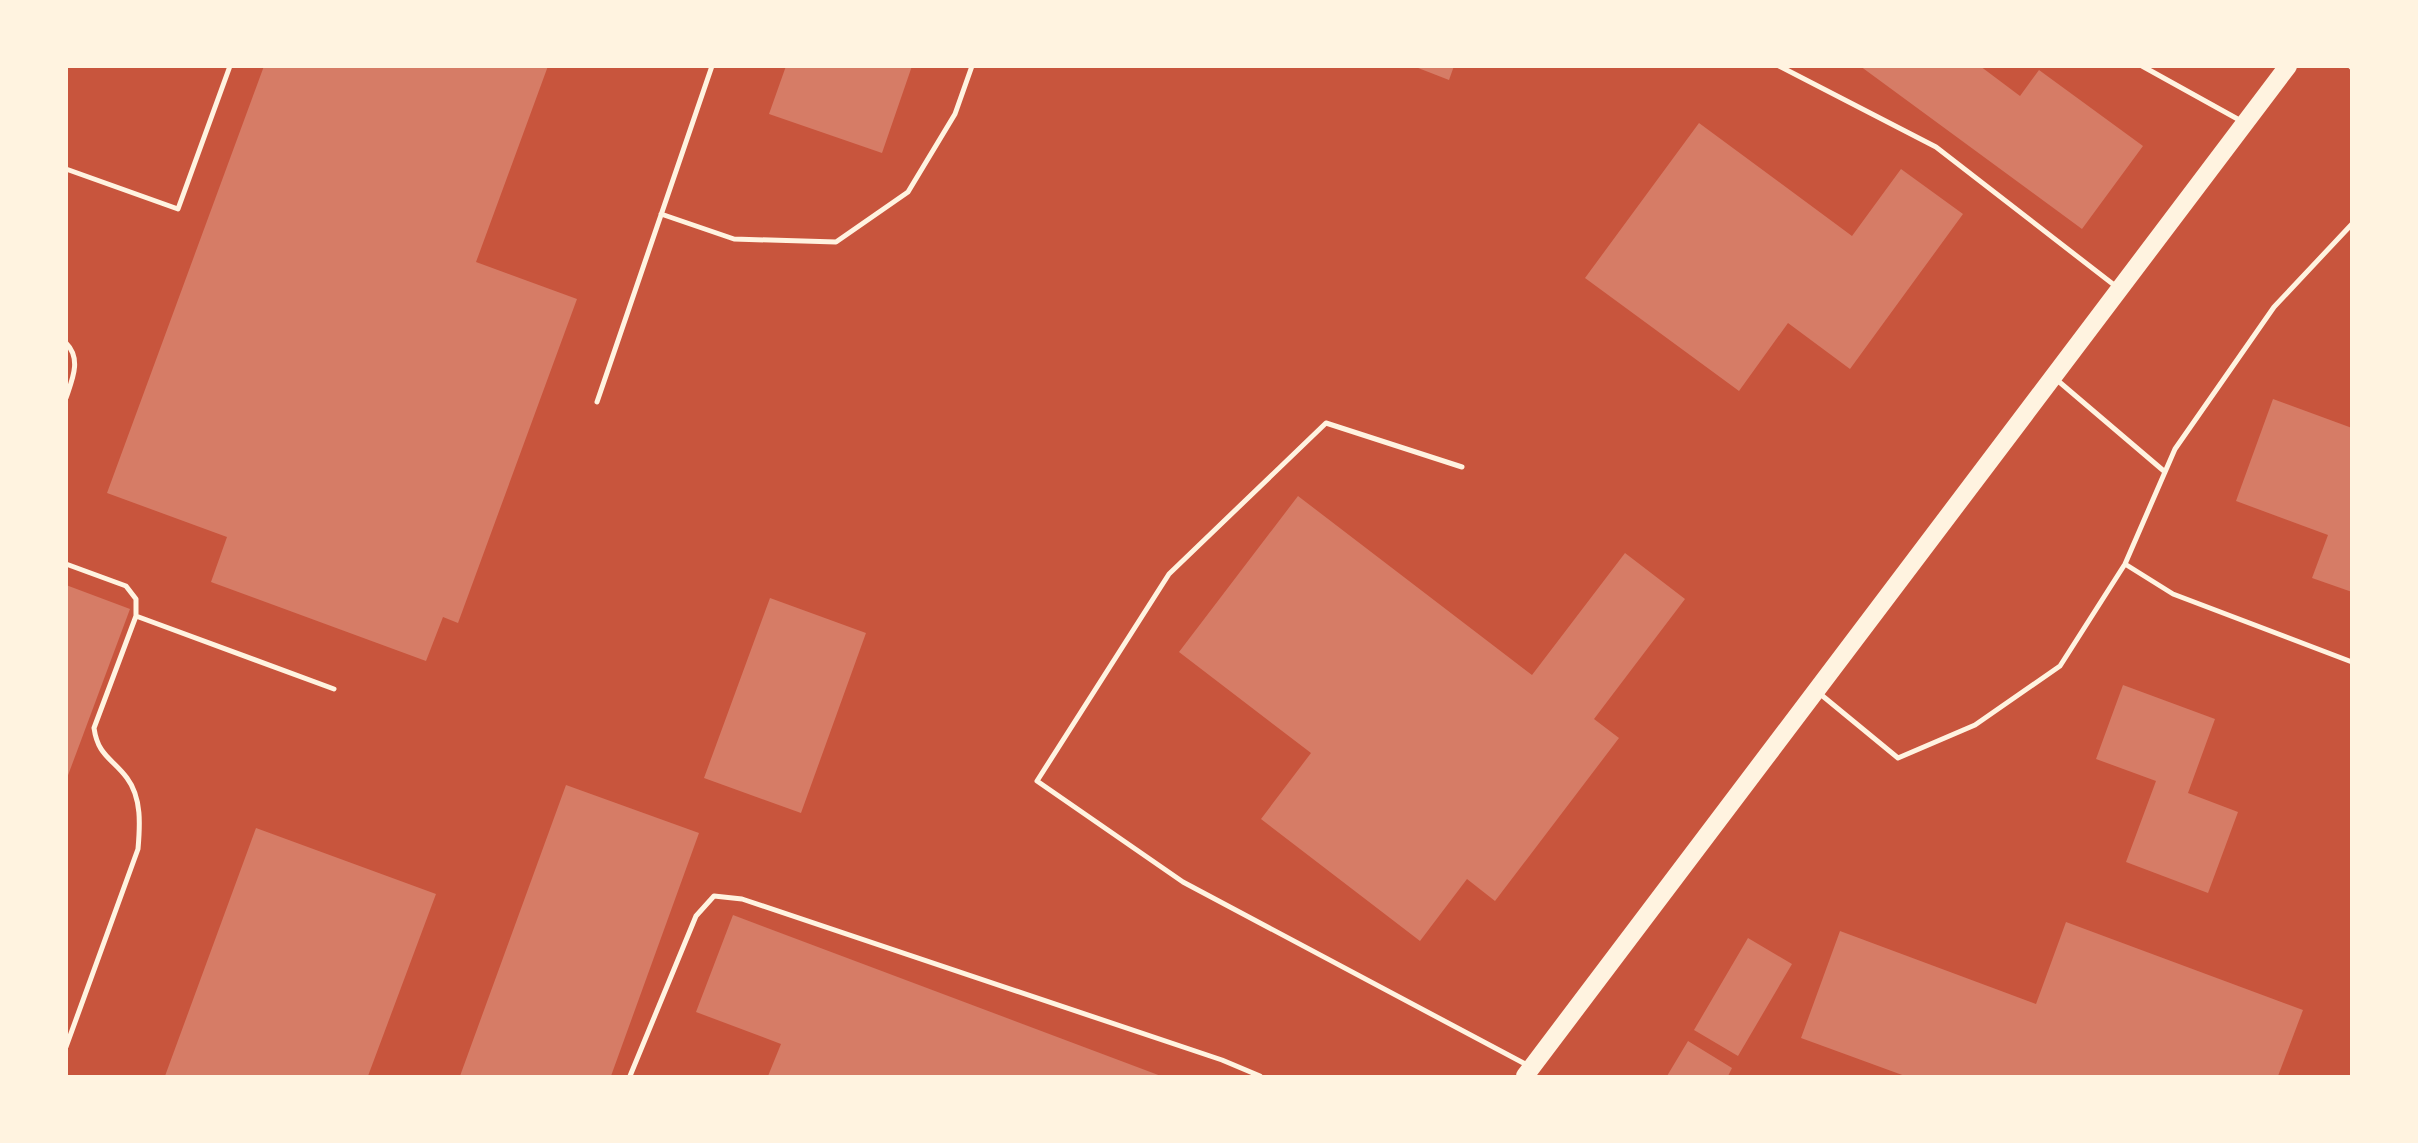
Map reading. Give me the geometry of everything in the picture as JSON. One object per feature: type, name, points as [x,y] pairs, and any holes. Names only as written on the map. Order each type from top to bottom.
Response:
[{"type":"main road","points":[[1529,1072],[2288,66]]},
{"type":"lane","points":[[66,169],[178,209],[230,66]]},
{"type":"lane","points":[[597,402],[712,66]]},
{"type":"lane","points":[[661,215],[734,239],[835,242],[908,192],[955,114],[972,66]]},
{"type":"lane","points":[[1779,66],[1936,147],[2120,290]]},
{"type":"lane","points":[[2143,66],[2245,124]]},
{"type":"lane","points":[[1817,691],[1898,758],[1975,725],[2060,666],[2125,564],[2175,449],[2274,307],[2351,224]]},
{"type":"lane","points":[[66,343],[71,348],[76,370],[66,398]]},
{"type":"lane","points":[[2054,378],[2165,472]]},
{"type":"lane","points":[[1462,467],[1326,423],[1168,574],[1037,781],[1183,882],[1529,1072]]},
{"type":"lane","points":[[66,564],[126,586],[136,599],[136,616],[94,728],[97,746],[128,779],[141,814],[138,849],[66,1046]]},
{"type":"lane","points":[[2125,564],[2173,594],[2351,662]]},
{"type":"lane","points":[[136,616],[334,689]]},
{"type":"lane","points":[[630,1076],[696,916],[714,896],[742,899],[1222,1060],[1260,1076]]},
{"type":"building","points":[[264,66],[548,66],[476,262],[577,299],[458,623],[443,617],[426,661],[211,582],[227,537],[107,493]]},
{"type":"building","points":[[786,66],[912,66],[882,153],[769,114]]},
{"type":"building","points":[[1413,66],[1454,66],[1449,80]]},
{"type":"building","points":[[1860,66],[1980,66],[2020,96],[2039,70],[2143,146],[2082,229]]},
{"type":"building","points":[[1699,123],[1852,236],[1901,169],[1963,214],[1850,369],[1788,323],[1739,391],[1585,278]]},
{"type":"building","points":[[2273,399],[2352,428],[2352,592],[2312,578],[2328,535],[2236,501]]},
{"type":"building","points":[[1298,496],[1532,675],[1625,553],[1685,599],[1594,719],[1619,738],[1495,901],[1467,879],[1420,941],[1261,819],[1311,753],[1179,652]]},
{"type":"building","points":[[66,585],[130,609],[67,778],[66,778]]},
{"type":"building","points":[[770,598],[866,633],[801,813],[704,778]]},
{"type":"building","points":[[2123,685],[2215,719],[2188,793],[2238,812],[2208,893],[2126,862],[2156,781],[2096,759]]},
{"type":"building","points":[[566,785],[699,833],[611,1076],[460,1076]]},
{"type":"building","points":[[256,828],[436,894],[368,1076],[165,1076]]},
{"type":"building","points":[[733,915],[1161,1076],[768,1076],[781,1044],[696,1012]]},
{"type":"building","points":[[2066,922],[2303,1010],[2278,1076],[1905,1076],[1801,1038],[1840,931],[2036,1004]]},
{"type":"building","points":[[1748,938],[1792,964],[1738,1056],[1694,1030]]},
{"type":"building","points":[[1688,1041],[1732,1068],[1728,1076],[1667,1076]]}]
